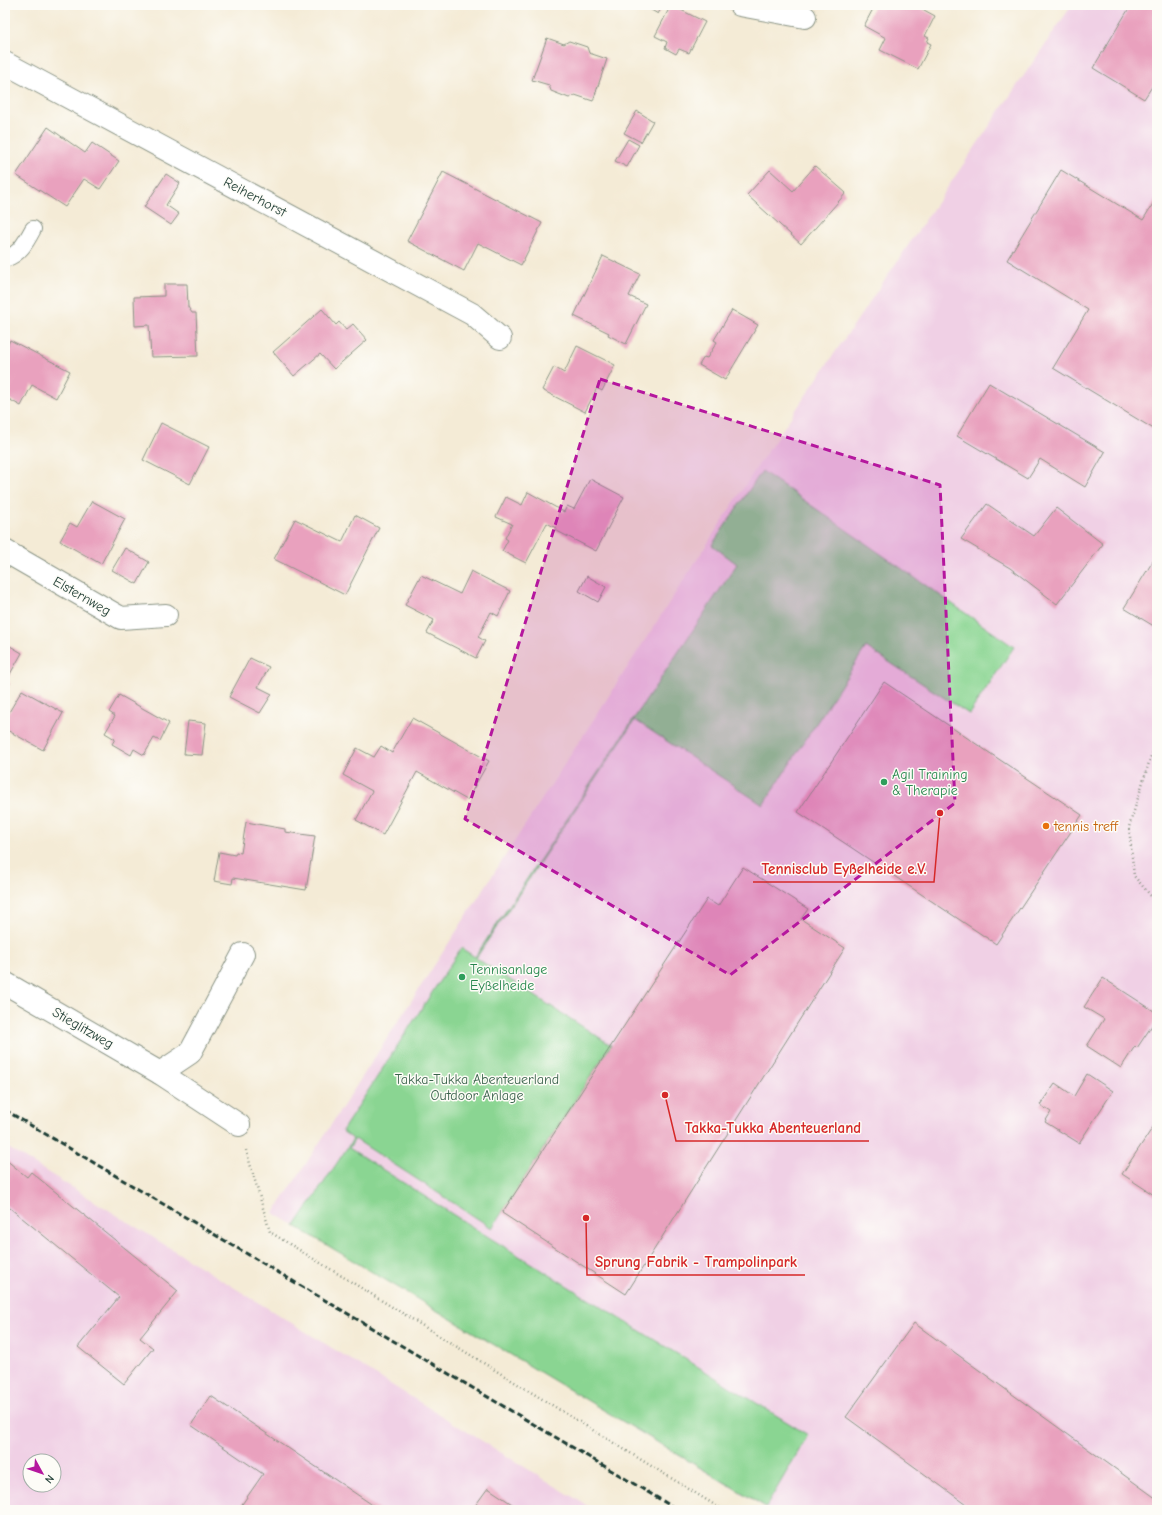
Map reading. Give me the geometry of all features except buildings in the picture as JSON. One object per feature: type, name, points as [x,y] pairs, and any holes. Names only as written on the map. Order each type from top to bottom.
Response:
[{"type":"street","points":[[740,5],[805,17]]},
{"type":"street","name":"Reiherhorst","points":[[5,63],[472,314],[500,338]]},
{"type":"street","name":"Elsternweg","points":[[5,551],[121,618],[166,615]]},
{"type":"street","points":[[160,1073],[190,1052],[243,954]]},
{"type":"street","name":"Stieglitzweg","points":[[5,983],[160,1073],[238,1125]]},
{"type":"lane","points":[[5,259],[12,257],[22,248],[33,229]]},
{"type":"path","points":[[1157,746],[1151,756],[1129,828],[1134,876],[1157,903]]},
{"type":"path","points":[[238,1125],[270,1232],[723,1510]]},
{"type":"highlighted area","points":[[600,379],[940,485],[955,803],[730,975],[465,819]]},
{"type":"shaded area","points":[[1072,5],[1157,5],[1157,1510],[769,1510],[274,1213],[757,467]]},
{"type":"shaded area","points":[[5,1146],[594,1510],[5,1510]]},
{"type":"green space","name":"Tennisanlage Eyßelheide","points":[[762,471],[1014,647],[969,714],[866,647],[763,805],[635,720],[476,958],[611,1045],[492,1228],[355,1139],[349,1148],[474,1228],[808,1435],[766,1507],[295,1226],[353,1139],[342,1131],[461,948],[475,957],[737,564],[712,545]]},
{"type":"railway","points":[[5,1110],[678,1510]]},
{"type":"place","name":"Agil Training & Therapie","points":[[884,782]]},
{"type":"place","name":"Tennisclub Eyßelheide e.V.","points":[[940,813]]},
{"type":"place","name":"tennis treff","points":[[1046,826]]},
{"type":"place","name":"Tennisanlage Eyßelheide","points":[[462,977]]},
{"type":"place","name":"Takka-Tukka Abenteuerland","points":[[665,1095]]},
{"type":"place","name":"Sprung Fabrik - Trampolinpark","points":[[586,1218]]},
{"type":"park label","name":"Takka-Tukka Abenteuerland Outdoor Anlage","points":[[477,1088]]}]
